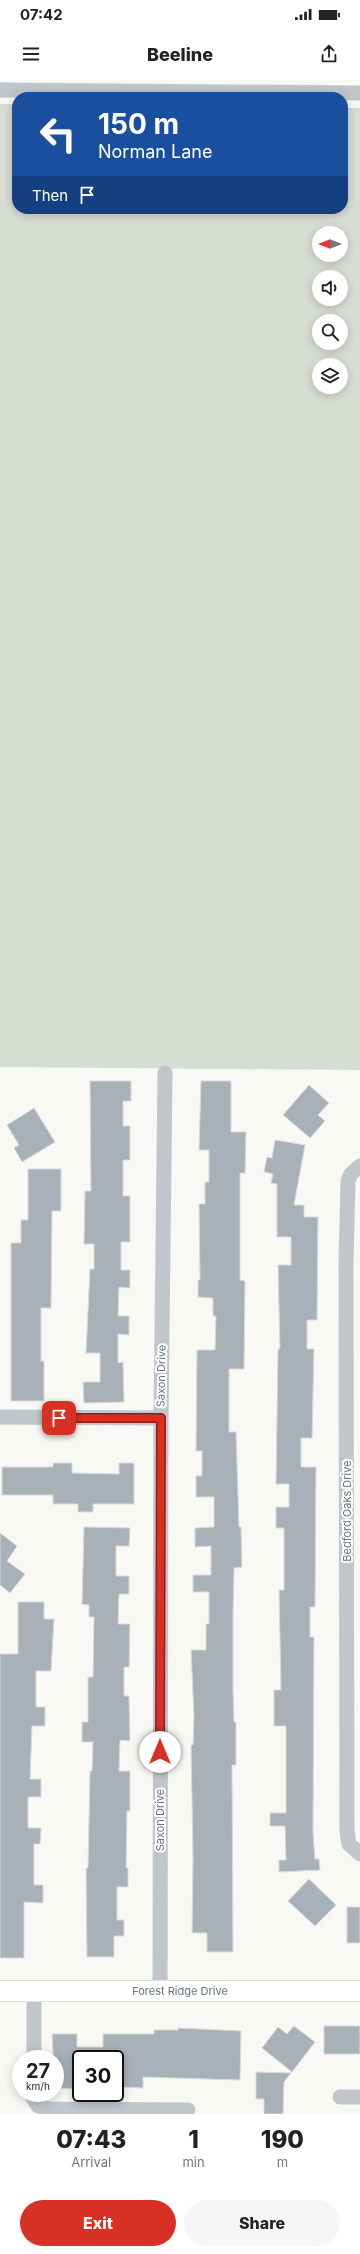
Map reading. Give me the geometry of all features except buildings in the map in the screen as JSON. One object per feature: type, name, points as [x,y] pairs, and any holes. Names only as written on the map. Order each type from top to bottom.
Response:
[{"type":"main road","name":"Forest Ridge Drive","points":[[0,1991],[360,1991]]},
{"type":"street","points":[[0,90],[240,92]]},
{"type":"street","points":[[348,93],[360,93]]},
{"type":"street","name":"Saxon Drive","points":[[160,1991],[161,1418],[165,1072]]},
{"type":"street","name":"Bedford Oaks Drive","points":[[359,1167],[351,1174],[348,1181],[353,1359],[353,1557],[347,1831],[349,1844],[360,1854]]},
{"type":"street","points":[[0,1417],[161,1418]]},
{"type":"street","points":[[34,1991],[34,2050]]},
{"type":"street","points":[[340,2097],[360,2097]]},
{"type":"street","points":[[36,2102],[38,2106],[49,2109],[188,2110]]},
{"type":"shaded area","points":[[0,104],[12,104],[12,214],[348,214],[348,108],[360,108],[360,1070],[0,1067]]},
{"type":"route","points":[[59,1418],[161,1418],[160,1752]]}]
